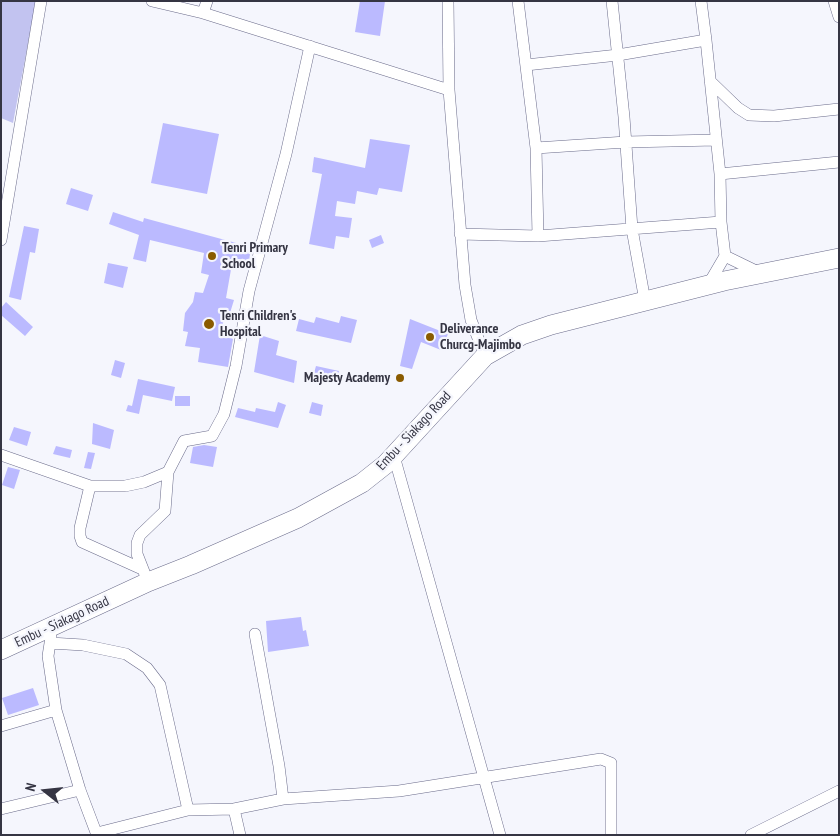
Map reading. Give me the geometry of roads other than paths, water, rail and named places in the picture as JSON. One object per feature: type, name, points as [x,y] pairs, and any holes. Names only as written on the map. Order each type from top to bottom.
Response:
[{"type":"highway","name":"Embu - Siakago Road","points":[[1,650],[51,635],[145,576],[298,518],[362,483],[394,456],[485,356],[522,335],[551,325],[708,285],[839,258]]},
{"type":"street","points":[[1,240],[41,1]]},
{"type":"street","points":[[152,1],[203,13],[450,90]]},
{"type":"street","points":[[203,13],[207,1]]},
{"type":"street","points":[[448,1],[450,90],[465,284],[471,320],[485,356]]},
{"type":"street","points":[[518,1],[536,148],[538,236]]},
{"type":"street","points":[[612,1],[626,142],[632,229],[645,301]]},
{"type":"street","points":[[701,1],[720,174],[721,222],[725,256],[708,285]]},
{"type":"street","points":[[834,1],[839,17]]},
{"type":"street","points":[[526,65],[618,55],[706,40]]},
{"type":"street","points":[[145,576],[137,554],[137,543],[140,535],[165,511],[168,472],[184,441],[212,436],[224,414],[236,366],[249,291],[286,154],[310,46]]},
{"type":"street","points":[[710,81],[738,108],[749,115],[774,116],[839,110]]},
{"type":"street","points":[[536,148],[626,142],[716,140]]},
{"type":"street","points":[[720,174],[839,162]]},
{"type":"street","points":[[460,234],[538,236],[721,222]]},
{"type":"street","points":[[725,256],[760,273]]},
{"type":"street","points":[[1,455],[90,486],[125,486],[168,472]]},
{"type":"street","points":[[394,456],[500,835]]},
{"type":"street","points":[[90,486],[80,528],[82,542],[145,576]]},
{"type":"street","points":[[255,634],[279,766],[283,799]]},
{"type":"street","points":[[188,810],[160,685],[147,668],[126,654],[83,645],[51,635],[48,656],[56,710],[80,790],[97,834],[188,810],[234,809],[283,799],[399,791],[601,759],[610,763],[611,835]]},
{"type":"street","points":[[1,726],[56,710]]},
{"type":"street","points":[[1,809],[80,790]]},
{"type":"street","points":[[751,835],[839,792]]},
{"type":"street","points":[[234,809],[240,835]]},
{"type":"place","name":"Tenri Primary School","points":[[212,256]]},
{"type":"place","name":"Tenri Children's Hospital","points":[[209,324]]},
{"type":"place","name":"Deliverance Churcg-Majimbo","points":[[430,337]]},
{"type":"place","name":"Majesty Academy","points":[[400,378]]}]
